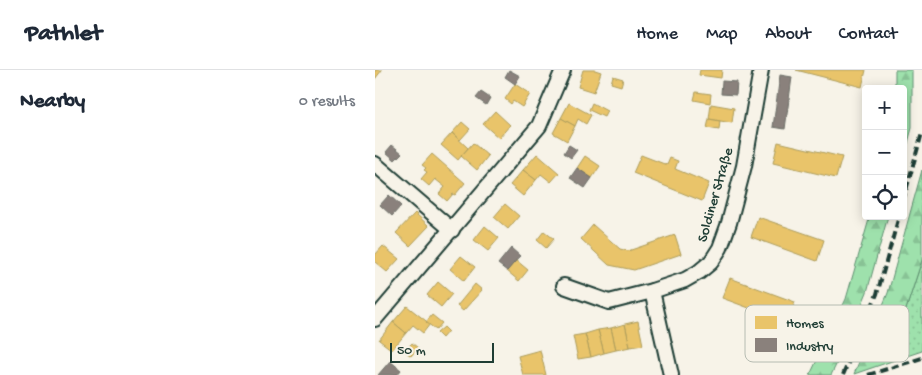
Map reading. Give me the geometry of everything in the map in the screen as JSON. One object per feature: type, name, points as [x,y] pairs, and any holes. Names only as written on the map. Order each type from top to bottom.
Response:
[{"type":"street","points":[[375,319],[539,126],[563,70]]},
{"type":"street","name":"Soldiner Straße","points":[[564,286],[609,302],[652,292],[685,280],[711,262],[720,248],[729,223],[744,166],[761,70]]},
{"type":"street","points":[[375,164],[452,230]]},
{"type":"street","points":[[652,292],[671,375]]},
{"type":"green space","points":[[895,70],[912,70],[912,128],[907,146],[907,85],[895,85]]},
{"type":"green space","points":[[922,170],[922,260],[907,305],[883,305],[888,293]]},
{"type":"green space","points":[[869,220],[887,220],[862,305],[843,305]]},
{"type":"green space","points":[[922,260],[922,351],[909,355],[909,305],[907,305]]},
{"type":"green space","points":[[816,362],[838,362],[831,375],[810,375]]},
{"type":"green space","points":[[859,362],[889,362],[854,374]]},
{"type":"building: Homes","points":[[375,70],[382,70],[375,79]]},
{"type":"building: Homes","points":[[583,70],[601,72],[594,92],[578,87]]},
{"type":"building: Homes","points":[[700,70],[722,70],[721,78],[699,75]]},
{"type":"building: Homes","points":[[796,70],[866,70],[862,87]]},
{"type":"building: Homes","points":[[613,76],[623,79],[621,86],[611,83]]},
{"type":"building: Homes","points":[[515,84],[530,94],[522,107],[513,101],[511,104],[505,99]]},
{"type":"building: Homes","points":[[696,92],[711,94],[710,103],[694,100]]},
{"type":"building: Homes","points":[[569,103],[591,115],[586,124],[578,119],[575,126],[561,118]]},
{"type":"building: Homes","points":[[592,103],[607,111],[604,117],[589,110]]},
{"type":"building: Homes","points":[[711,104],[734,108],[732,123],[709,119]]},
{"type":"building: Homes","points":[[495,111],[510,125],[499,138],[483,124]]},
{"type":"building: Homes","points":[[561,118],[575,126],[567,141],[553,133]]},
{"type":"building: Homes","points":[[709,119],[720,121],[719,130],[707,128]]},
{"type":"building: Homes","points":[[462,122],[470,129],[460,140],[452,133]]},
{"type":"building: Homes","points":[[452,133],[468,148],[458,160],[441,145]]},
{"type":"building: Homes","points":[[778,142],[842,157],[836,178],[773,163]]},
{"type":"building: Homes","points":[[473,143],[488,156],[477,170],[461,156]]},
{"type":"building: Homes","points":[[432,154],[465,183],[447,201],[439,194],[445,187],[435,179],[429,186],[421,179],[427,172],[424,170],[426,168],[422,165]]},
{"type":"building: Homes","points":[[537,154],[559,173],[551,182],[541,174],[536,180],[523,170]]},
{"type":"building: Homes","points":[[641,155],[667,165],[670,158],[678,161],[675,169],[709,183],[702,201],[633,173]]},
{"type":"building: Homes","points":[[585,156],[600,166],[592,178],[577,168]]},
{"type":"building: Homes","points":[[523,170],[536,180],[523,196],[510,185]]},
{"type":"building: Homes","points":[[505,204],[519,216],[508,229],[494,217]]},
{"type":"building: Homes","points":[[415,213],[429,226],[410,246],[396,233]]},
{"type":"building: Homes","points":[[758,217],[824,240],[817,261],[751,237]]},
{"type":"building: Homes","points":[[593,225],[620,249],[628,251],[675,235],[681,254],[634,270],[609,265],[581,239]]},
{"type":"building: Homes","points":[[485,226],[499,238],[488,251],[474,240]]},
{"type":"building: Homes","points":[[544,231],[554,239],[546,248],[537,240]]},
{"type":"building: Homes","points":[[383,246],[399,259],[387,272],[375,262],[375,255]]},
{"type":"building: Homes","points":[[461,256],[475,267],[464,281],[450,269]]},
{"type":"building: Homes","points":[[516,260],[528,270],[519,281],[507,271]]},
{"type":"building: Homes","points":[[730,278],[795,302],[794,305],[745,306],[722,298]]},
{"type":"building: Homes","points":[[438,282],[452,294],[441,307],[427,295]]},
{"type":"building: Homes","points":[[475,284],[482,290],[463,311],[457,306]]},
{"type":"building: Homes","points":[[407,306],[430,324],[423,333],[413,325],[406,333],[393,322]]},
{"type":"building: Homes","points":[[432,315],[442,323],[436,330],[426,322]]},
{"type":"building: Homes","points":[[638,321],[643,345],[630,347],[625,324]]},
{"type":"building: Homes","points":[[393,322],[406,333],[392,350],[379,340]]},
{"type":"building: Homes","points":[[625,324],[630,347],[616,350],[611,328]]},
{"type":"building: Homes","points":[[444,327],[448,331],[442,338],[437,333]]},
{"type":"building: Homes","points":[[611,328],[616,350],[604,353],[598,330]]},
{"type":"building: Homes","points":[[598,330],[604,353],[591,357],[585,334]]},
{"type":"building: Homes","points":[[585,334],[591,357],[578,359],[573,336]]},
{"type":"building: Homes","points":[[412,343],[418,348],[411,356],[405,351]]},
{"type":"building: Homes","points":[[540,350],[546,375],[523,375],[518,356]]},
{"type":"building: Industry","points":[[509,70],[520,76],[515,84],[505,77]]},
{"type":"building: Industry","points":[[780,75],[792,77],[785,129],[773,127]]},
{"type":"building: Industry","points":[[722,81],[737,82],[736,95],[721,94]]},
{"type":"building: Industry","points":[[481,92],[490,98],[486,105],[476,98]]},
{"type":"building: Industry","points":[[392,145],[402,153],[395,160],[386,152]]},
{"type":"building: Industry","points":[[569,145],[577,150],[571,158],[564,153]]},
{"type":"building: Industry","points":[[577,168],[592,178],[585,188],[570,178]]},
{"type":"building: Industry","points":[[389,195],[401,206],[392,216],[380,205]]},
{"type":"building: Industry","points":[[511,248],[520,256],[507,271],[498,264]]},
{"type":"building: Industry","points":[[390,361],[401,370],[397,375],[378,375]]},
{"type":"railway","points":[[907,187],[922,133]]},
{"type":"railway","points":[[872,305],[898,220]]},
{"type":"railway","points":[[868,375],[922,358]]},
{"type":"railway","points":[[843,375],[848,362]]}]
